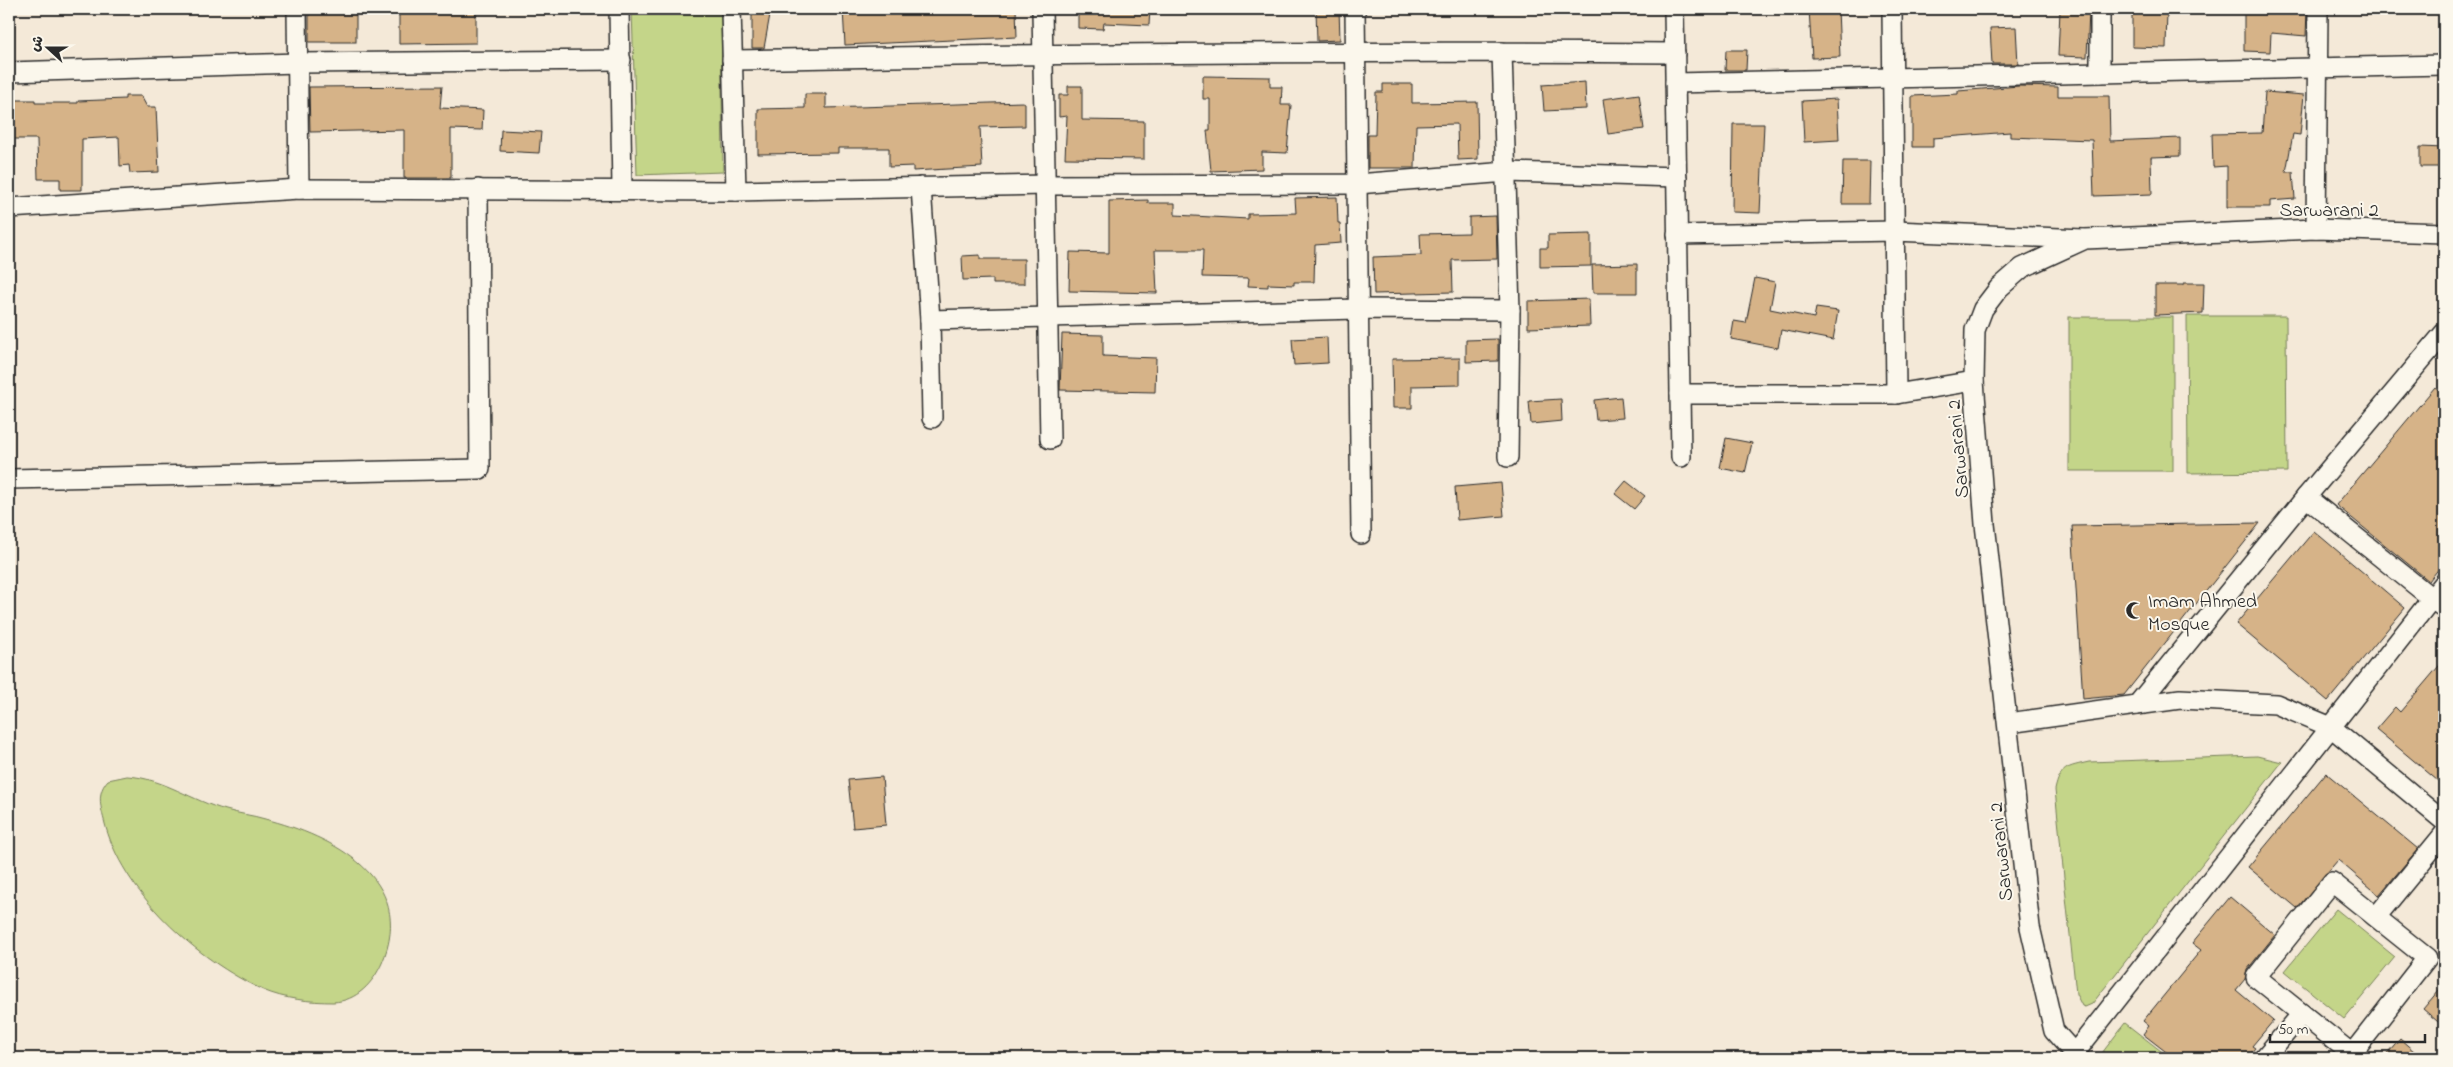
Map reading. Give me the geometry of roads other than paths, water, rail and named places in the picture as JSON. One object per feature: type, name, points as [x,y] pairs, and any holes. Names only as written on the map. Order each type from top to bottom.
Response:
[{"type":"street","points":[[297,9],[299,189]]},
{"type":"street","points":[[619,9],[622,189]]},
{"type":"street","points":[[731,9],[736,191]]},
{"type":"street","points":[[1042,9],[1050,439]]},
{"type":"street","points":[[1355,9],[1361,534]]},
{"type":"street","points":[[1674,9],[1681,457]]},
{"type":"street","points":[[1892,9],[1896,394]]},
{"type":"street","points":[[2100,9],[2100,73]]},
{"type":"street","points":[[2316,229],[2319,68],[2318,9]]},
{"type":"street","points":[[732,60],[1043,53],[1355,51],[1675,52]]},
{"type":"street","points":[[1502,52],[1510,310],[1508,457]]},
{"type":"street","points":[[9,72],[298,62],[621,60]]},
{"type":"street","points":[[1675,83],[2444,65]]},
{"type":"street","points":[[9,208],[299,189],[736,191],[1046,184],[1357,184],[1507,172],[1677,177]]},
{"type":"street","points":[[921,187],[930,320],[932,418]]},
{"type":"street","points":[[9,479],[480,469],[478,189]]},
{"type":"street","name":"Sarwarani 2","points":[[2076,1056],[2054,1031],[2030,927],[1986,524],[1974,381],[1975,330],[1983,308],[1999,288],[2022,268],[2085,239],[2316,229],[2444,233]]},
{"type":"street","points":[[1677,235],[1894,231],[2085,239]]},
{"type":"street","points":[[930,320],[1358,309],[1510,310]]},
{"type":"street","points":[[2137,705],[2306,497],[2444,333]]},
{"type":"street","points":[[1680,394],[1896,394],[1974,381]]},
{"type":"street","points":[[2306,497],[2438,604]]},
{"type":"street","points":[[2076,1056],[2332,727],[2438,604],[2444,583]]},
{"type":"street","points":[[2008,723],[2180,699],[2276,704],[2332,727],[2444,821]]},
{"type":"street","points":[[2376,917],[2444,834]]},
{"type":"street","points":[[2332,882],[2376,917],[2428,958],[2352,1054],[2256,977],[2332,882]]},
{"type":"street","points":[[2264,1058],[2302,1014]]},
{"type":"place","name":"Imam Ahmed Mosque","points":[[2134,611]]}]
